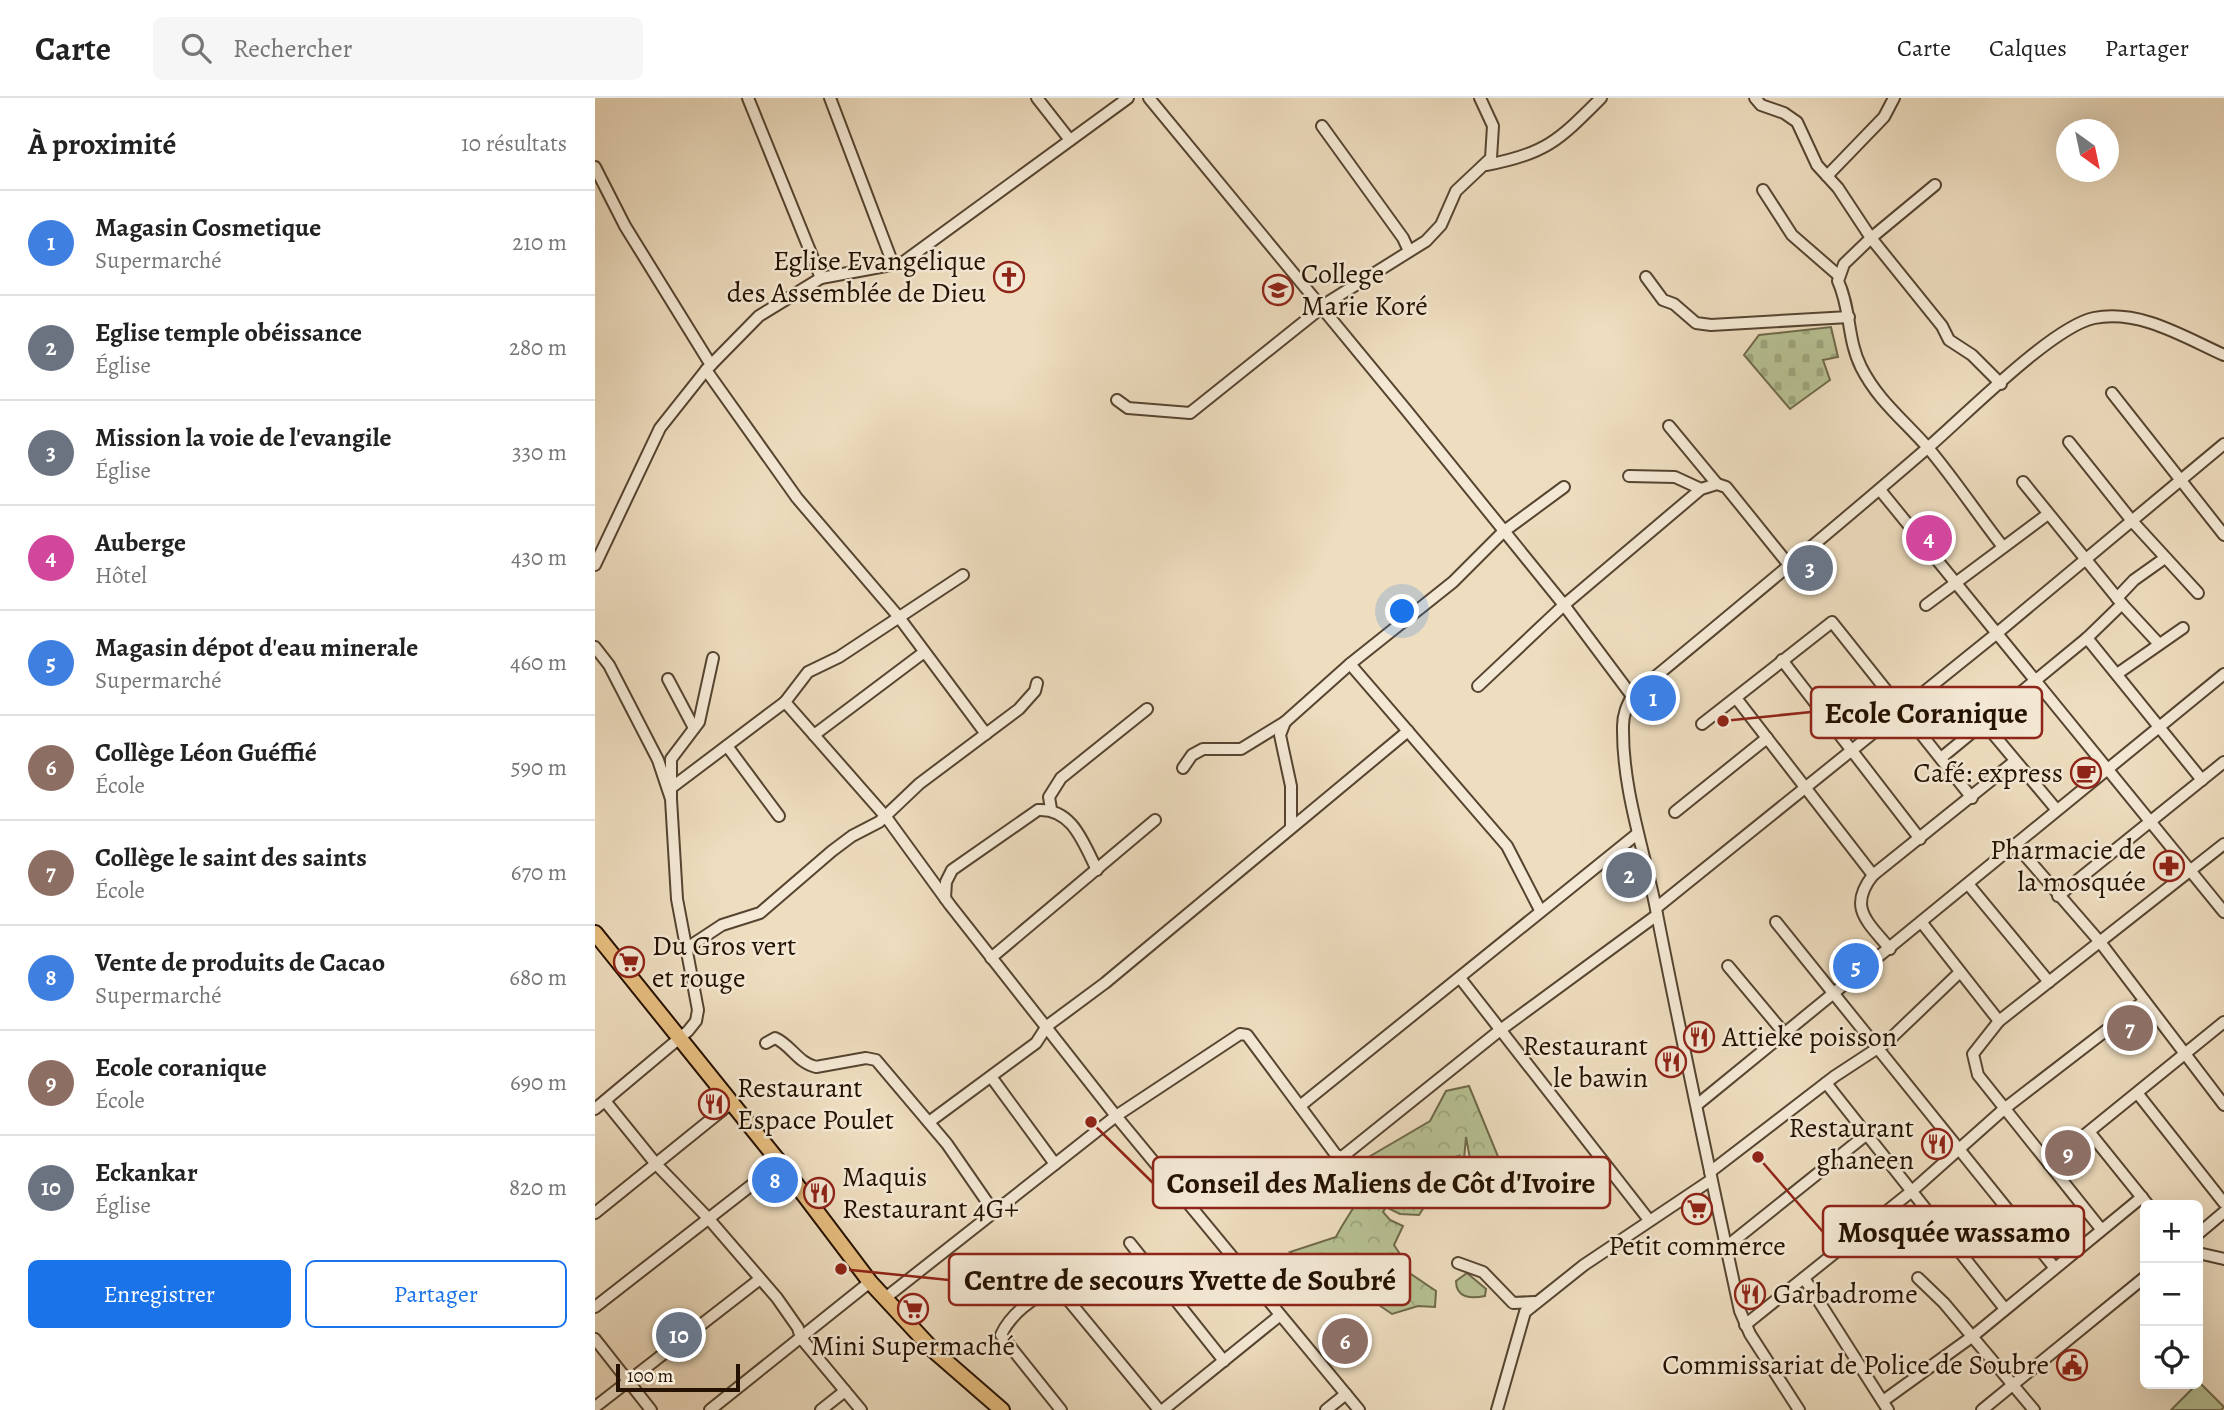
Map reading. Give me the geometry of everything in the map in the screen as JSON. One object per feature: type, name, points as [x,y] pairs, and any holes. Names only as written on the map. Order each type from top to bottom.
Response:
[{"type":"main road","points":[[595,933],[780,1163],[884,1299],[933,1350],[1003,1410]]},
{"type":"street","points":[[748,98],[821,278]]},
{"type":"street","points":[[830,98],[893,264]]},
{"type":"street","points":[[1037,98],[1070,140]]},
{"type":"street","points":[[595,565],[660,428],[708,368],[759,316],[821,278],[902,263],[1128,98]]},
{"type":"street","points":[[1149,98],[1564,605],[1632,696]]},
{"type":"street","points":[[1117,400],[1128,408],[1190,413],[1321,308],[1434,234],[1456,191],[1486,165],[1493,148],[1493,126],[1480,98]]},
{"type":"street","points":[[1486,165],[1538,153],[1573,126],[1601,98]]},
{"type":"street","points":[[1755,98],[1761,105],[1784,113],[1797,122],[1817,165],[1871,238],[1942,326],[1949,340],[1972,355],[2001,384]]},
{"type":"street","points":[[1827,176],[1884,117],[1894,98]]},
{"type":"street","points":[[1322,126],[1403,238],[1409,251]]},
{"type":"street","points":[[595,167],[625,226],[708,368],[797,498],[898,616],[986,734]]},
{"type":"street","points":[[1838,275],[1844,264],[1871,238],[1935,185]]},
{"type":"street","points":[[1763,190],[1792,235],[1838,275],[1849,317],[1852,345],[1882,402],[1928,448],[2003,547]]},
{"type":"street","points":[[1646,277],[1663,300],[1674,304],[1696,323],[1711,325],[1849,317]]},
{"type":"street","points":[[1799,1410],[1745,1325],[1637,834],[1623,726],[1625,709],[1632,696],[2060,335],[2094,318],[2152,322],[2224,355]]},
{"type":"street","points":[[2112,393],[2223,532]]},
{"type":"street","points":[[1669,426],[1717,484],[1726,487],[1789,565]]},
{"type":"street","points":[[2069,442],[2131,521],[2198,593]]},
{"type":"street","points":[[884,1299],[1116,1116],[1244,1033],[1336,1155],[1342,1157],[1499,1031],[1656,912],[1804,787],[1996,634],[2224,444]]},
{"type":"street","points":[[1629,476],[1675,477],[1701,489]]},
{"type":"street","points":[[2023,482],[2120,601],[2159,644]]},
{"type":"street","points":[[1478,686],[1564,605],[1701,489],[1717,484]]},
{"type":"street","points":[[1182,768],[1192,755],[1203,749],[1241,749],[1285,722],[1350,664],[1453,582],[1503,532],[1564,487]]},
{"type":"street","points":[[1880,489],[1954,584],[2224,912]]},
{"type":"street","points":[[1926,605],[2048,514]]},
{"type":"street","points":[[1941,758],[2087,638],[2120,601],[2134,580],[2165,558]]},
{"type":"street","points":[[671,794],[785,702],[808,672],[839,656],[963,575]]},
{"type":"street","points":[[1702,724],[1832,622],[1972,798]]},
{"type":"street","points":[[2117,674],[2183,628]]},
{"type":"street","points":[[2087,638],[2201,780]]},
{"type":"street","points":[[595,647],[609,665],[658,760],[671,794]]},
{"type":"street","points":[[814,735],[923,653]]},
{"type":"street","points":[[595,1109],[680,1039],[696,1021],[698,1010],[677,899],[671,759],[703,711],[713,658]]},
{"type":"street","points":[[1782,660],[1920,839]]},
{"type":"street","points":[[1350,664],[1507,846],[1540,910]]},
{"type":"street","points":[[1698,1104],[2224,674]]},
{"type":"street","points":[[668,679],[694,728]]},
{"type":"street","points":[[687,948],[722,925],[760,913],[852,836],[886,817],[919,783],[1019,709],[1035,691],[1037,682]]},
{"type":"street","points":[[1736,698],[1873,875]]},
{"type":"street","points":[[785,702],[886,817],[991,958],[1116,1116],[1359,1410]]},
{"type":"street","points":[[1051,809],[1049,797],[1061,778],[1147,709]]},
{"type":"street","points":[[1285,722],[1280,734],[1291,786],[1291,825]]},
{"type":"street","points":[[1984,723],[2056,809]]},
{"type":"street","points":[[929,1122],[1036,1043],[1047,1026],[1105,983],[1291,825],[1334,794],[1408,731]]},
{"type":"street","points":[[1675,812],[1767,738]]},
{"type":"street","points":[[727,747],[779,816]]},
{"type":"street","points":[[1890,949],[1865,918],[1860,906],[1860,896],[1873,875],[2015,761]]},
{"type":"street","points":[[2058,895],[2224,762]]},
{"type":"street","points":[[946,898],[946,882],[952,870],[1020,819],[1038,810],[1051,809],[1067,816],[1097,870]]},
{"type":"street","points":[[991,958],[1155,820]]},
{"type":"street","points":[[1300,1106],[1637,834]]},
{"type":"street","points":[[2015,844],[2101,942],[2143,1002],[2224,1105]]},
{"type":"street","points":[[2101,1229],[2004,1109],[1973,1064],[1972,1054],[1979,1042],[1999,1021],[2224,844]]},
{"type":"street","points":[[1968,884],[2049,982]]},
{"type":"street","points":[[1776,922],[2055,1268]]},
{"type":"street","points":[[1922,923],[1999,1021]]},
{"type":"street","points":[[1728,966],[1784,1033]]},
{"type":"street","points":[[1497,1410],[1520,1319],[1534,1302],[1711,1176],[1826,1083],[1899,1031],[1925,1003],[1961,972]]},
{"type":"street","points":[[1459,978],[1649,1220]]},
{"type":"street","points":[[1745,1325],[1912,1191],[2004,1109],[2143,1002]]},
{"type":"street","points":[[2049,1164],[2224,1022]]},
{"type":"street","points":[[766,1043],[775,1038],[783,1041],[808,1065],[816,1067],[866,1058],[876,1060],[929,1122],[994,1212]]},
{"type":"street","points":[[992,1078],[1055,1164]]},
{"type":"street","points":[[1826,1083],[2005,1308]]},
{"type":"street","points":[[2138,1094],[2224,1203]]},
{"type":"street","points":[[605,1101],[656,1164],[708,1218],[760,1279],[798,1328],[801,1338],[861,1410]]},
{"type":"street","points":[[595,1213],[730,1104]]},
{"type":"street","points":[[2090,1133],[2144,1200]]},
{"type":"street","points":[[1726,1247],[1867,1134]]},
{"type":"street","points":[[595,1307],[780,1163]]},
{"type":"street","points":[[1804,1278],[1886,1406],[2101,1229],[2140,1204]]},
{"type":"street","points":[[2203,1230],[2224,1212]]},
{"type":"street","points":[[1131,1243],[1224,1361]]},
{"type":"street","points":[[2203,1254],[2224,1259]]},
{"type":"street","points":[[1458,1263],[1483,1272],[1513,1303],[1534,1302]]},
{"type":"street","points":[[1918,1278],[1973,1336],[2034,1410]]},
{"type":"street","points":[[595,1407],[760,1279]]},
{"type":"street","points":[[1982,1410],[2140,1281]]},
{"type":"street","points":[[710,1410],[870,1282]]},
{"type":"street","points":[[1061,1410],[1001,1335],[1006,1324],[1018,1313],[1053,1289],[1060,1290],[1161,1410],[1279,1316]]},
{"type":"street","points":[[595,1339],[651,1410]]},
{"type":"street","points":[[821,1410],[845,1391]]},
{"type":"street","points":[[1326,1410],[1346,1394]]},
{"type":"green space","points":[[1831,327],[1838,357],[1823,360],[1830,380],[1790,409],[1744,355],[1759,335]]},
{"type":"green space","points":[[1469,1086],[1506,1176],[1494,1187],[1474,1181],[1466,1137],[1462,1182],[1456,1191],[1449,1177],[1459,1156],[1446,1160],[1433,1193],[1419,1215],[1400,1214],[1386,1207],[1383,1212],[1390,1220],[1403,1226],[1394,1245],[1402,1257],[1402,1268],[1436,1291],[1435,1307],[1418,1306],[1392,1314],[1354,1288],[1358,1270],[1349,1268],[1336,1279],[1290,1252],[1336,1237],[1366,1181],[1367,1158],[1430,1121],[1446,1091]]},
{"type":"green space","points":[[1467,1273],[1486,1289],[1485,1296],[1470,1297],[1461,1294],[1456,1281]]},
{"type":"green space","points":[[2203,1386],[2224,1407],[2221,1410],[2171,1410],[2192,1389],[2203,1389]]},
{"type":"place","name":"Eglise Evangelique des Assemblée de Dieu","points":[[1009,277]]},
{"type":"place","name":"College Marie Koré","points":[[1278,290]]},
{"type":"place","name":"Auberge","points":[[1929,538]]},
{"type":"place","name":"Mission la voie de l'evangile","points":[[1810,568]]},
{"type":"place","name":"Magasin Cosmetique","points":[[1653,698]]},
{"type":"place","name":"Ecole Coranique","points":[[1723,721]]},
{"type":"place","name":"Café: express","points":[[2086,773]]},
{"type":"place","name":"Pharmacie de la mosquée","points":[[2169,866]]},
{"type":"place","name":"Eglise temple obéissance","points":[[1629,875]]},
{"type":"place","name":"Du Gros vert et rouge","points":[[629,962]]},
{"type":"place","name":"Magasin dépot d'eau minerale","points":[[1856,966]]},
{"type":"place","name":"Collège le saint des saints","points":[[2130,1028]]},
{"type":"place","name":"Attieke poisson","points":[[1699,1037]]},
{"type":"place","name":"Restaurant le bawin","points":[[1671,1062]]},
{"type":"place","name":"Restaurant Espace Poulet","points":[[714,1104]]},
{"type":"place","name":"Conseil des Maliens de Côt d'Ivoire","points":[[1091,1122]]},
{"type":"place","name":"Restaurant ghaneen","points":[[1937,1144]]},
{"type":"place","name":"Ecole coranique","points":[[2068,1153]]},
{"type":"place","name":"Mosquée wassamo","points":[[1758,1157]]},
{"type":"place","name":"Vente de produits de Cacao","points":[[775,1180]]},
{"type":"place","name":"Maquis Restaurant 4G+","points":[[819,1193]]},
{"type":"place","name":"Petit commerce","points":[[1697,1209]]},
{"type":"place","name":"Centre de secours Yvette de Soubré","points":[[841,1269]]},
{"type":"place","name":"Garbadrome","points":[[1750,1294]]},
{"type":"place","name":"Mini Supermaché","points":[[913,1309]]},
{"type":"place","name":"Eckankar","points":[[679,1335]]},
{"type":"place","name":"Collège Léon Guéffié","points":[[1345,1341]]},
{"type":"place","name":"Commissariat de Police de Soubre","points":[[2072,1365]]}]
